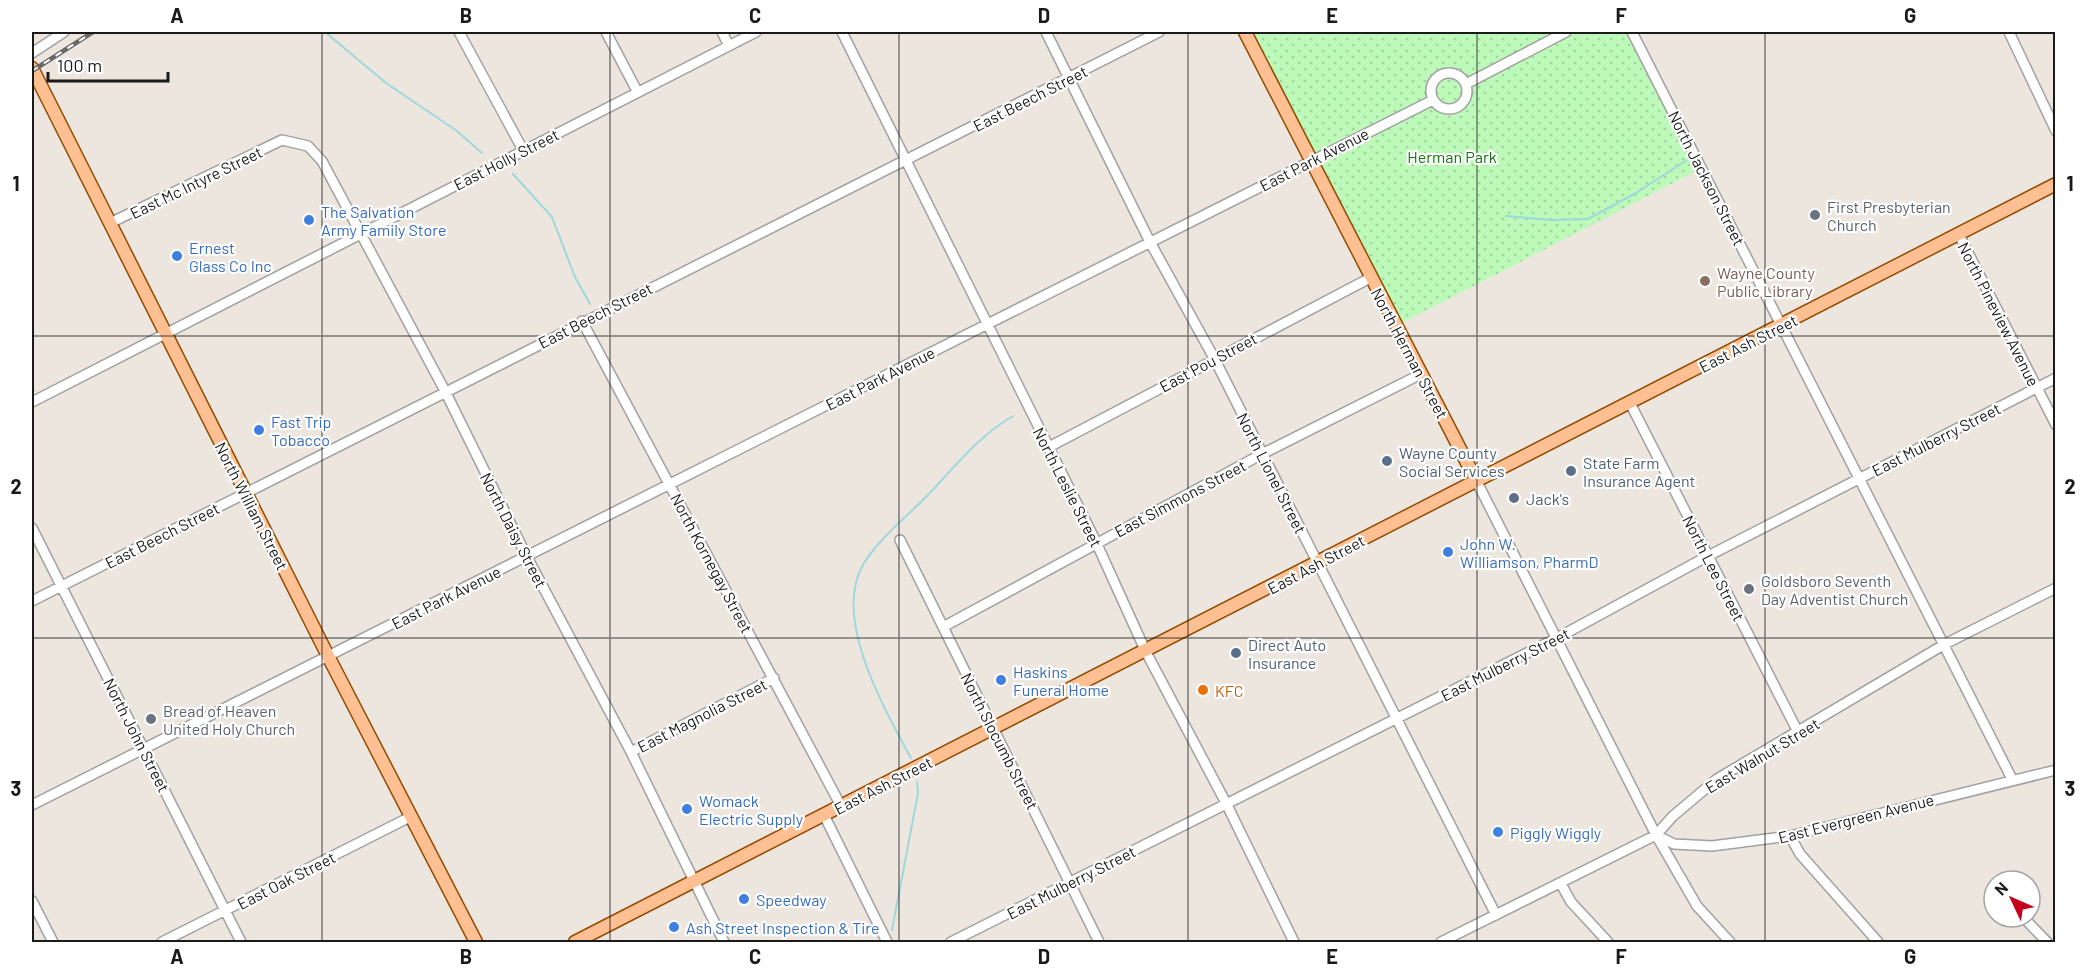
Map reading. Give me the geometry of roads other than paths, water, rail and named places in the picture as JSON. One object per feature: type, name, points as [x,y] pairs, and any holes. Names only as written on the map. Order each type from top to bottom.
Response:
[{"type":"main road","name":"North Herman Street","points":[[1245,32],[1476,480]]},
{"type":"main road","name":"North William Street","points":[[32,68],[35,85],[110,223],[245,493],[476,942]]},
{"type":"main road","name":"East Ash Street","points":[[575,942],[1146,652],[1476,480],[2055,184]]},
{"type":"street","points":[[32,53],[64,32]]},
{"type":"street","points":[[459,32],[523,150]]},
{"type":"street","points":[[606,32],[637,91]]},
{"type":"street","points":[[722,32],[728,44]]},
{"type":"street","name":"East Holly Street","points":[[32,402],[728,44],[756,32]]},
{"type":"street","name":"North Leslie Street","points":[[842,32],[988,323],[1047,448],[1096,542],[1146,652],[1226,803],[1294,942]]},
{"type":"street","name":"North Lionel Street","points":[[1046,32],[1150,242],[1214,358],[1496,915]]},
{"type":"street","name":"East Beech Street","points":[[32,601],[582,321],[906,161],[1159,32]]},
{"type":"street","points":[[1466,84],[1566,32]]},
{"type":"street","name":"North Jackson Street","points":[[1632,32],[2012,779]]},
{"type":"street","points":[[2009,32],[2055,131]]},
{"type":"street","points":[[1442,75],[1457,75],[1466,84],[1466,97],[1457,108],[1442,108],[1433,100],[1432,85],[1442,75]]},
{"type":"street","name":"East Park Avenue","points":[[32,806],[143,748],[1433,100]]},
{"type":"street","name":"East Mc Intyre Street","points":[[110,223],[282,140]]},
{"type":"street","name":"North Daisy Street","points":[[282,140],[308,146],[322,161],[445,391],[527,557],[631,752],[724,942]]},
{"type":"street","name":"North Pineview Avenue","points":[[1959,235],[2055,425]]},
{"type":"street","name":"East Pou Street","points":[[1047,448],[1214,358],[1370,278]]},
{"type":"street","name":"North Kornegay Street","points":[[582,321],[842,806]]},
{"type":"street","name":"East Simmons Street","points":[[943,627],[1262,454],[1421,374]]},
{"type":"street","name":"East Mulberry Street","points":[[951,942],[1557,638],[1708,556],[2055,378]]},
{"type":"street","name":"North Lee Street","points":[[1630,403],[1798,732]]},
{"type":"street","name":"North Herman Street","points":[[1476,480],[1656,835],[1697,906],[1730,942]]},
{"type":"street","name":"North John Street","points":[[32,528],[241,942]]},
{"type":"street","name":"North Slocumb Street","points":[[900,540],[1099,942]]},
{"type":"street","name":"East Walnut Street","points":[[1441,942],[1656,835],[1673,816],[1717,779],[1945,644],[2055,588]]},
{"type":"street","name":"East Magnolia Street","points":[[631,752],[774,678]]},
{"type":"street","name":"East Evergreen Avenue","points":[[1656,835],[1674,844],[1712,846],[1790,836],[2055,770]]},
{"type":"street","points":[[824,815],[887,942]]},
{"type":"street","name":"East Oak Street","points":[[162,942],[410,817]]},
{"type":"street","points":[[1790,836],[1800,854],[1878,942]]},
{"type":"street","points":[[1561,884],[1571,902],[1608,942]]},
{"type":"street","points":[[32,901],[52,942]]},
{"type":"street","points":[[2035,929],[2047,942]]},
{"type":"waterway","points":[[325,32],[386,83],[457,131],[482,153]]},
{"type":"waterway","points":[[1506,216],[1551,220],[1588,219],[1636,193],[1687,160]]},
{"type":"waterway","points":[[513,174],[552,217],[575,277],[590,304]]},
{"type":"waterway","points":[[911,758],[865,662],[857,635],[854,609],[855,585],[864,563],[885,537],[977,443],[1013,416]]},
{"type":"waterway","points":[[892,930],[918,793],[917,782]]},
{"type":"railway","points":[[32,71],[93,32]]},
{"type":"place","name":"First Presbyterian Church","points":[[1815,215]]},
{"type":"place","name":"The Salvation Army Family Store","points":[[309,220]]},
{"type":"place","name":"Ernest Glass Co Inc","points":[[177,256]]},
{"type":"place","name":"Wayne County Public Library","points":[[1705,281]]},
{"type":"place","name":"Fast Trip Tobacco","points":[[259,430]]},
{"type":"place","name":"Wayne County Social Services","points":[[1387,461]]},
{"type":"place","name":"State Farm Insurance Agent","points":[[1571,471]]},
{"type":"place","name":"Jack's","points":[[1514,498]]},
{"type":"place","name":"John W. Williamson, PharmD","points":[[1448,552]]},
{"type":"place","name":"Goldsboro Seventh Day Adventist Church","points":[[1749,589]]},
{"type":"place","name":"Direct Auto Insurance","points":[[1236,653]]},
{"type":"place","name":"Haskins Funeral Home","points":[[1001,680]]},
{"type":"place","name":"KFC","points":[[1203,690]]},
{"type":"place","name":"Bread of Heaven United Holy Church","points":[[151,719]]},
{"type":"place","name":"Womack Electric Supply","points":[[687,809]]},
{"type":"place","name":"Piggly Wiggly","points":[[1498,832]]},
{"type":"place","name":"Speedway","points":[[744,899]]},
{"type":"place","name":"Ash Street Inspection & Tire","points":[[674,927]]},
{"type":"park label","name":"Herman Park","points":[[1452,156]]}]
